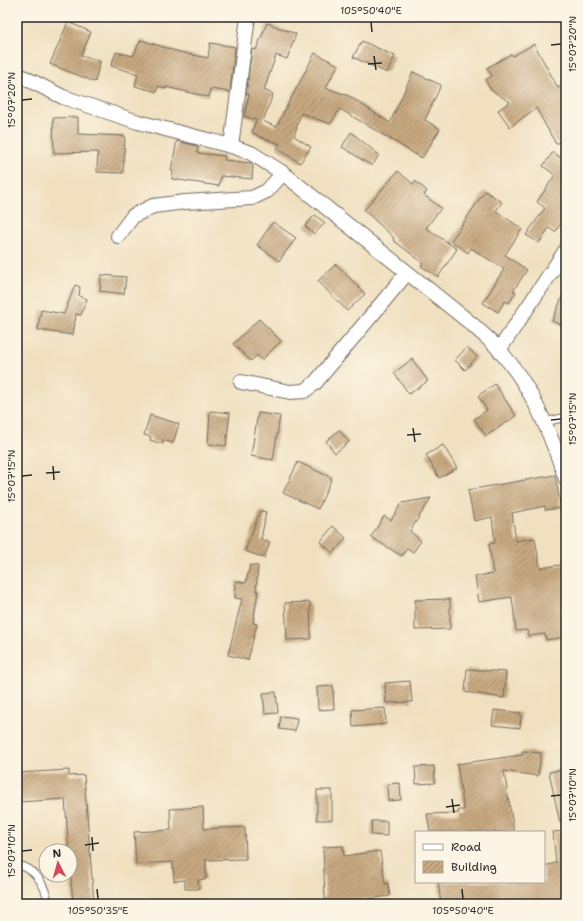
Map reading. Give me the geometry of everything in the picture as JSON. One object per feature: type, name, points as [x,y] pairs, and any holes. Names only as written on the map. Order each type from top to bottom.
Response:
[{"type":"street","points":[[231,146],[248,17]]},
{"type":"street","points":[[17,74],[63,97],[138,122],[231,146],[251,153],[283,173],[473,325],[500,350],[519,374],[546,422],[566,479]]},
{"type":"street","points":[[118,236],[133,216],[153,206],[185,202],[252,198],[267,191],[283,173]]},
{"type":"street","points":[[500,350],[566,250]]},
{"type":"street","points":[[241,382],[290,392],[304,391],[315,383],[407,273]]},
{"type":"lane","points":[[546,422],[566,417]]},
{"type":"lane","points":[[17,865],[22,866],[38,875],[50,904]]},
{"type":"building","points":[[68,22],[91,32],[81,56],[100,61],[95,82],[50,64]]},
{"type":"building","points":[[267,23],[296,34],[287,59],[276,55],[264,90],[273,94],[263,121],[276,127],[315,53],[338,65],[326,88],[349,96],[390,123],[413,72],[441,85],[425,120],[440,129],[422,158],[340,109],[330,124],[301,113],[294,136],[311,147],[300,163],[277,148],[280,144],[260,137],[252,132],[256,120],[244,116],[249,94],[246,94],[252,49],[256,50]]},
{"type":"building","points":[[141,40],[179,52],[208,58],[210,43],[235,47],[230,92],[210,89],[209,97],[166,87],[166,89],[158,86],[157,92],[135,86],[138,74],[111,66],[116,52],[133,56]]},
{"type":"building","points":[[362,41],[395,56],[387,73],[353,57]]},
{"type":"building","points":[[534,44],[558,88],[566,83],[566,139],[556,144],[536,108],[510,127],[498,110],[510,102],[491,90],[485,80],[492,76],[487,68],[511,54],[513,56]]},
{"type":"building","points":[[78,117],[78,134],[125,136],[123,173],[97,172],[98,152],[54,153],[53,118]]},
{"type":"building","points":[[351,132],[379,155],[372,166],[342,147]]},
{"type":"building","points":[[177,141],[198,146],[197,153],[225,156],[224,160],[251,163],[253,165],[252,179],[221,176],[219,186],[172,179],[173,171],[171,170]]},
{"type":"building","points":[[553,152],[565,161],[566,160],[566,216],[555,232],[549,228],[539,243],[526,235],[545,208],[537,202],[555,175],[543,166]]},
{"type":"building","points":[[398,171],[413,184],[415,181],[427,191],[424,195],[441,208],[426,228],[457,249],[438,277],[421,266],[423,263],[393,240],[394,238],[364,210]]},
{"type":"building","points":[[485,191],[502,202],[496,211],[522,229],[505,255],[527,270],[513,291],[516,292],[509,303],[505,301],[498,312],[483,303],[504,269],[471,248],[468,253],[451,241]]},
{"type":"building","points":[[315,215],[325,223],[314,234],[305,226]]},
{"type":"building","points":[[273,222],[296,238],[279,261],[257,245]]},
{"type":"building","points":[[336,264],[365,294],[347,311],[318,281]]},
{"type":"building","points":[[101,275],[126,277],[124,294],[100,291]]},
{"type":"building","points":[[75,285],[80,287],[79,296],[87,299],[81,315],[76,314],[73,335],[38,330],[41,310],[64,314]]},
{"type":"building","points":[[566,288],[566,327],[552,321]]},
{"type":"building","points":[[259,319],[281,341],[262,360],[257,355],[251,361],[233,344]]},
{"type":"building","points":[[467,347],[477,357],[465,370],[455,360]]},
{"type":"building","points":[[412,359],[428,381],[409,394],[394,373]]},
{"type":"building","points":[[495,384],[516,416],[486,436],[474,419],[487,410],[478,396]]},
{"type":"building","points":[[210,411],[230,413],[226,446],[208,444]]},
{"type":"building","points":[[258,413],[280,416],[273,460],[251,456]]},
{"type":"building","points":[[150,415],[179,424],[173,443],[163,440],[162,444],[150,440],[151,437],[144,435]]},
{"type":"building","points":[[339,430],[349,442],[335,453],[326,441]]},
{"type":"building","points":[[443,445],[457,468],[439,478],[426,455]]},
{"type":"building","points":[[298,462],[332,478],[318,509],[283,493]]},
{"type":"building","points":[[555,475],[561,508],[545,510],[545,506],[512,513],[516,541],[535,538],[540,568],[566,564],[566,637],[546,640],[545,634],[528,636],[527,630],[516,631],[512,597],[479,602],[475,576],[493,574],[489,544],[495,543],[492,517],[474,521],[468,490]]},
{"type":"building","points":[[431,498],[410,531],[421,541],[413,552],[407,548],[402,556],[371,537],[384,516],[391,520],[402,503]]},
{"type":"building","points":[[260,511],[266,512],[261,540],[270,542],[264,558],[245,551]]},
{"type":"building","points":[[333,526],[346,538],[333,553],[320,542]]},
{"type":"building","points":[[250,565],[258,566],[256,591],[258,591],[253,623],[257,624],[248,660],[228,655],[242,599],[235,598],[236,581],[246,583]]},
{"type":"building","points":[[450,599],[450,629],[415,630],[415,600]]},
{"type":"building","points":[[310,602],[311,639],[287,640],[285,603]]},
{"type":"building","points":[[467,669],[506,672],[504,698],[465,692]]},
{"type":"building","points":[[410,681],[412,702],[386,703],[385,683]]},
{"type":"building","points":[[333,686],[334,709],[318,710],[317,687]]},
{"type":"building","points":[[276,692],[278,713],[265,714],[263,693]]},
{"type":"building","points":[[385,708],[386,724],[353,727],[352,710]]},
{"type":"building","points":[[494,710],[521,713],[520,728],[492,725]]},
{"type":"building","points":[[281,716],[297,718],[295,731],[279,729]]},
{"type":"building","points":[[522,751],[541,753],[538,776],[504,771],[514,831],[430,831],[427,814],[459,813],[458,810],[464,810],[457,764],[522,755]]},
{"type":"building","points":[[434,766],[435,783],[416,784],[415,767]]},
{"type":"building","points":[[566,769],[566,822],[560,823],[549,772]]},
{"type":"building","points":[[69,770],[69,776],[84,775],[94,904],[73,904],[71,883],[78,883],[78,843],[68,843],[65,799],[19,802],[17,773]]},
{"type":"building","points":[[400,783],[401,800],[388,801],[387,784]]},
{"type":"building","points":[[317,790],[332,790],[332,820],[317,820]]},
{"type":"building","points":[[203,807],[204,829],[245,827],[246,859],[206,860],[206,879],[198,880],[199,889],[185,889],[185,880],[174,881],[173,862],[136,864],[134,832],[171,830],[170,809]]},
{"type":"building","points":[[372,821],[387,821],[387,836],[371,835]]},
{"type":"building","points":[[566,831],[566,904],[441,904],[438,883],[545,883],[545,866],[556,863],[553,832]]},
{"type":"building","points":[[343,846],[344,856],[380,851],[385,884],[388,883],[390,896],[358,900],[358,904],[327,904],[327,899],[325,899],[323,847]]}]
